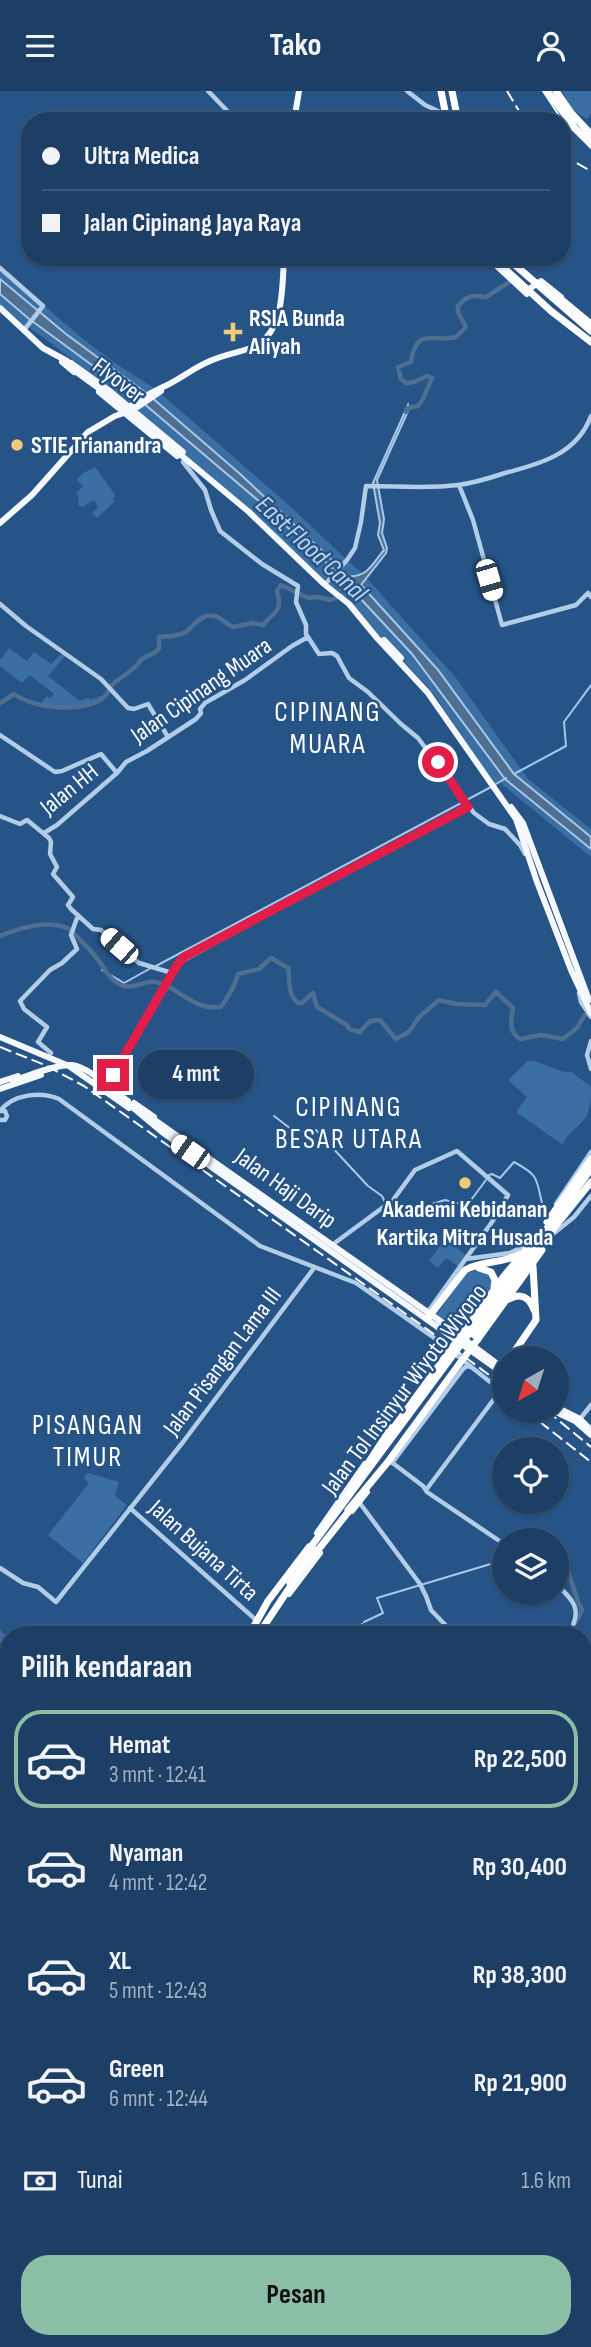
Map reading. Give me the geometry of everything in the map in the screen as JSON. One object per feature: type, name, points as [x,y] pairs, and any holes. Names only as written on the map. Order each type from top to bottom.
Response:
[{"type":"highway","points":[[439,91],[443,112]]},
{"type":"highway","points":[[452,91],[456,112]]},
{"type":"highway","points":[[547,91],[563,112]]},
{"type":"highway","points":[[558,91],[591,128]]},
{"type":"highway","points":[[558,91],[571,112]]},
{"type":"highway","points":[[571,112],[591,134]]},
{"type":"highway","points":[[571,123],[591,145]]},
{"type":"highway","points":[[502,266],[591,344]]},
{"type":"highway","points":[[516,266],[591,331]]},
{"type":"highway","points":[[517,266],[591,323]]},
{"type":"highway","points":[[547,1222],[591,1159]]},
{"type":"highway","points":[[429,1317],[471,1266],[505,1261],[526,1249],[591,1166]]},
{"type":"highway","name":"Jalan Tol Insinyur Wiyoto Wiyono","points":[[258,1626],[562,1213],[591,1166]]},
{"type":"highway","points":[[562,1213],[591,1180]]},
{"type":"highway","points":[[290,1583],[356,1504],[463,1363],[591,1180]]},
{"type":"highway","name":"Jalan Tol Insinyur Wiyoto Wiyono","points":[[256,1626],[318,1538],[562,1213]]},
{"type":"highway","points":[[256,1626],[268,1601],[526,1249]]},
{"type":"highway","points":[[517,1346],[536,1320],[533,1277],[535,1262]]},
{"type":"highway","points":[[429,1317],[466,1273],[474,1269],[482,1267],[491,1272],[495,1280],[493,1292]]},
{"type":"highway","points":[[501,1307],[511,1298],[520,1296],[530,1301],[534,1319],[516,1346]]},
{"type":"highway","points":[[318,1538],[391,1428],[400,1419]]},
{"type":"highway","points":[[260,1626],[356,1499],[389,1462]]},
{"type":"highway","points":[[306,1552],[310,1552],[313,1557]]},
{"type":"main road","points":[[296,112],[299,91]]},
{"type":"main road","points":[[0,523],[32,495],[79,440],[92,429],[122,415],[208,361],[254,347],[270,332],[278,316],[283,266]]},
{"type":"main road","points":[[496,266],[591,344]]},
{"type":"main road","points":[[512,281],[526,290],[538,303]]},
{"type":"main road","points":[[526,290],[540,281],[591,323]]},
{"type":"main road","points":[[0,310],[43,348],[118,398],[147,431]]},
{"type":"main road","points":[[0,310],[42,349],[111,401],[144,419],[197,474],[249,512],[350,603],[433,694],[526,834]]},
{"type":"main road","points":[[62,362],[71,366]]},
{"type":"main road","name":"Flyover","points":[[71,366],[124,403],[185,459]]},
{"type":"main road","points":[[111,401],[117,403],[118,398]]},
{"type":"main road","points":[[111,401],[116,410],[115,417]]},
{"type":"main road","points":[[144,419],[139,422],[147,431],[261,521],[328,579],[335,591]]},
{"type":"main road","points":[[494,786],[519,815],[578,987],[589,1011]]},
{"type":"main road","points":[[516,819],[514,825],[520,844],[558,924]]},
{"type":"main road","points":[[106,1083],[184,957],[317,886]]},
{"type":"main road","points":[[561,934],[589,1011]]},
{"type":"main road","points":[[581,1002],[589,1011]]},
{"type":"main road","points":[[0,1034],[38,1050],[80,1073],[162,1132]]},
{"type":"main road","points":[[38,1050],[86,1069],[160,1122]]},
{"type":"main road","name":"Jalan Haji Darip","points":[[0,1086],[63,1066],[74,1066],[86,1071],[162,1132],[217,1166],[332,1245],[429,1317]]},
{"type":"main road","points":[[37,1071],[41,1074],[0,1086],[37,1071]]},
{"type":"main road","name":"Jalan Haji Darip","points":[[127,1102],[160,1122],[206,1159]]},
{"type":"main road","name":"Jalan Haji Darip","points":[[217,1166],[429,1317]]},
{"type":"main road","points":[[429,1317],[492,1356]]},
{"type":"main road","points":[[569,1414],[580,1419],[591,1433]]},
{"type":"main road","points":[[569,1417],[591,1433]]},
{"type":"main road","points":[[299,1561],[376,1446],[392,1424],[400,1419]]},
{"type":"main road","points":[[269,1616],[290,1593],[356,1504]]},
{"type":"main road","points":[[254,1626],[255,1619],[268,1601]]},
{"type":"street","points":[[208,91],[228,112]]},
{"type":"street","points":[[407,91],[435,112]]},
{"type":"street","points":[[0,268],[43,306],[24,330]]},
{"type":"street","points":[[328,579],[356,547],[366,486],[460,486],[546,462],[582,434],[591,416]]},
{"type":"street","points":[[197,474],[222,533],[262,564],[295,583],[298,588],[296,600],[308,637],[320,655],[332,653],[337,656],[349,678],[418,738],[479,818],[502,827],[520,844]]},
{"type":"street","points":[[460,486],[473,520],[502,625],[576,605],[589,595]]},
{"type":"street","points":[[0,604],[26,626],[94,674],[131,709],[149,704],[168,737]]},
{"type":"street","name":"Jalan Cipinang Muara","points":[[117,773],[126,762],[198,717],[205,703],[245,680],[308,637]]},
{"type":"street","points":[[0,735],[55,772],[101,754],[117,773]]},
{"type":"street","name":"Jalan HH","points":[[44,833],[117,773]]},
{"type":"street","points":[[317,886],[460,810],[466,803]]},
{"type":"street","points":[[0,816],[20,824],[27,820],[51,841],[50,854],[57,867],[53,874],[73,897],[68,906],[93,929],[102,931],[139,963],[172,973]]},
{"type":"street","points":[[51,1053],[38,1042],[47,1027],[24,1009],[20,1002],[50,970],[76,950],[71,932],[78,915]]},
{"type":"street","points":[[578,987],[581,1002]]},
{"type":"street","points":[[591,1041],[587,1055],[591,1069]]},
{"type":"street","points":[[0,1120],[7,1118],[2,1111],[9,1103],[30,1095],[47,1095],[59,1099],[260,1246],[356,1283],[500,1390],[426,1490]]},
{"type":"street","points":[[332,1245],[388,1205],[415,1171],[457,1151],[508,1195],[429,1317]]},
{"type":"street","points":[[541,1233],[561,1195],[591,1152]]},
{"type":"street","points":[[552,1234],[574,1217],[591,1196]]},
{"type":"street","points":[[465,1259],[510,1253],[535,1240]]},
{"type":"street","name":"Jalan Pisangan Lama III","points":[[0,1568],[56,1602],[191,1432],[314,1268]]},
{"type":"street","points":[[472,1367],[463,1369],[389,1462],[492,1536]]},
{"type":"street","points":[[580,1419],[591,1405]]},
{"type":"street","points":[[356,1504],[385,1535],[421,1586],[431,1610],[446,1626]]},
{"type":"street","name":"Jalan Bujana Tirta","points":[[130,1508],[158,1530],[255,1619]]},
{"type":"street","points":[[569,1598],[574,1603],[577,1615],[572,1626]]},
{"type":"shaded area","points":[[562,91],[591,91],[591,113],[587,119],[573,110]]},
{"type":"shaded area","points":[[0,268],[83,339],[157,390],[133,405],[27,326],[24,330],[0,308]]},
{"type":"shaded area","points":[[159,392],[346,559],[325,580],[138,414],[138,409]]},
{"type":"shaded area","points":[[95,467],[116,496],[113,498],[114,502],[97,518],[92,513],[98,507],[94,500],[83,507],[78,505],[79,497],[76,494],[83,486],[77,480]]},
{"type":"shaded area","points":[[347,560],[361,572],[456,678],[528,779],[591,829],[591,857],[499,782],[495,785],[433,693],[349,599],[327,582],[336,573],[389,631],[396,625],[361,585],[360,575],[349,576],[341,568]]},
{"type":"shaded area","points":[[9,648],[27,661],[34,652],[51,664],[61,654],[65,656],[48,676],[80,701],[94,697],[96,699],[99,696],[102,698],[82,705],[44,705],[41,703],[47,696],[51,698],[54,694],[30,675],[22,683],[0,666],[0,660]]},
{"type":"shaded area","points":[[528,1061],[572,1072],[591,1087],[586,1116],[563,1145],[516,1112],[527,1097],[508,1080]]},
{"type":"shaded area","points":[[445,1239],[467,1256],[459,1267],[446,1258],[438,1268],[429,1261]]},
{"type":"shaded area","points":[[484,1269],[493,1279],[492,1292],[460,1335],[435,1316],[466,1273]]},
{"type":"shaded area","points":[[88,1473],[119,1482],[115,1496],[127,1505],[83,1563],[48,1535],[89,1483],[84,1478]]},
{"type":"water","name":"East Flood Canal","points":[[0,279],[66,334],[150,396],[239,473],[349,576],[361,575],[384,550],[378,535],[380,523],[373,483],[408,405],[409,409],[377,480],[384,519],[382,533],[386,553],[361,585],[438,670],[514,774],[591,837],[591,849],[505,779],[412,654],[333,569],[260,502],[142,402],[28,318],[0,294]]},
{"type":"waterway","points":[[406,412],[408,408],[418,406],[432,378],[427,376],[406,383],[401,379],[398,367],[411,362],[413,351],[422,340],[456,337],[466,327],[458,312],[458,306],[464,300],[474,296],[486,297],[514,279]]},
{"type":"waterway","name":"East Flood Canal","points":[[0,703],[14,694],[45,706],[71,707],[94,703],[105,697],[112,685],[143,658],[158,650],[159,637],[183,634],[205,616],[217,617],[233,627],[253,623],[263,625],[278,607],[277,591],[281,585],[308,598],[330,600],[356,588]]},
{"type":"waterway","points":[[514,774],[566,746],[564,722],[591,685]]},
{"type":"waterway","points":[[496,784],[506,778]]},
{"type":"waterway","points":[[156,966],[491,787]]},
{"type":"waterway","points":[[0,936],[34,926],[61,926],[74,933],[110,977],[119,984],[128,987],[156,982],[198,1004],[210,1007],[221,1007],[238,974],[259,969],[271,958],[288,968],[290,991],[298,1003],[302,1003],[313,993],[317,1007],[347,1025],[349,1029],[360,1032],[370,1021],[380,1020],[396,1039],[409,1032],[419,1017],[439,1000],[456,1004],[485,1005],[496,992],[513,1008],[512,1029],[520,1039],[541,1035],[563,1039],[590,1013]]},
{"type":"waterway","points":[[102,970],[124,983],[151,968]]},
{"type":"waterway","points":[[274,1116],[295,1132],[316,1130],[368,1186],[382,1196],[389,1210],[403,1209],[406,1212],[445,1200],[465,1205],[486,1180]]},
{"type":"waterway","points":[[489,1175],[500,1178],[514,1162],[528,1170],[537,1182],[542,1203],[535,1217]]},
{"type":"waterway","points":[[364,1622],[383,1613],[377,1598],[492,1564]]},
{"type":"waterway","points":[[569,1574],[582,1610],[576,1622]]},
{"type":"tram line","points":[[543,91],[557,112]]},
{"type":"tram line","points":[[571,128],[591,148]]},
{"type":"railway","points":[[507,91],[520,112]]},
{"type":"railway","points":[[571,160],[591,171]]},
{"type":"railway","points":[[0,1047],[45,1065],[84,1086],[492,1377]]},
{"type":"railway","points":[[541,1423],[591,1462]]},
{"type":"railway","points":[[562,1423],[591,1447]]},
{"type":"place","name":"RSIA Bunda Aliyah","points":[[233,332]]},
{"type":"place","name":"STIE Trianandra","points":[[17,445]]},
{"type":"place","name":"Akademi Kebidanan Kartika Mitra Husada","points":[[465,1183]]},
{"type":"district","name":"CIPINANG MUARA","points":[[328,727]]},
{"type":"district","name":"CIPINANG BESAR UTARA","points":[[349,1122]]},
{"type":"district","name":"PISANGAN TIMUR","points":[[88,1440]]},
{"type":"route","points":[[113,1075],[184,957],[468,807],[438,762]]}]
